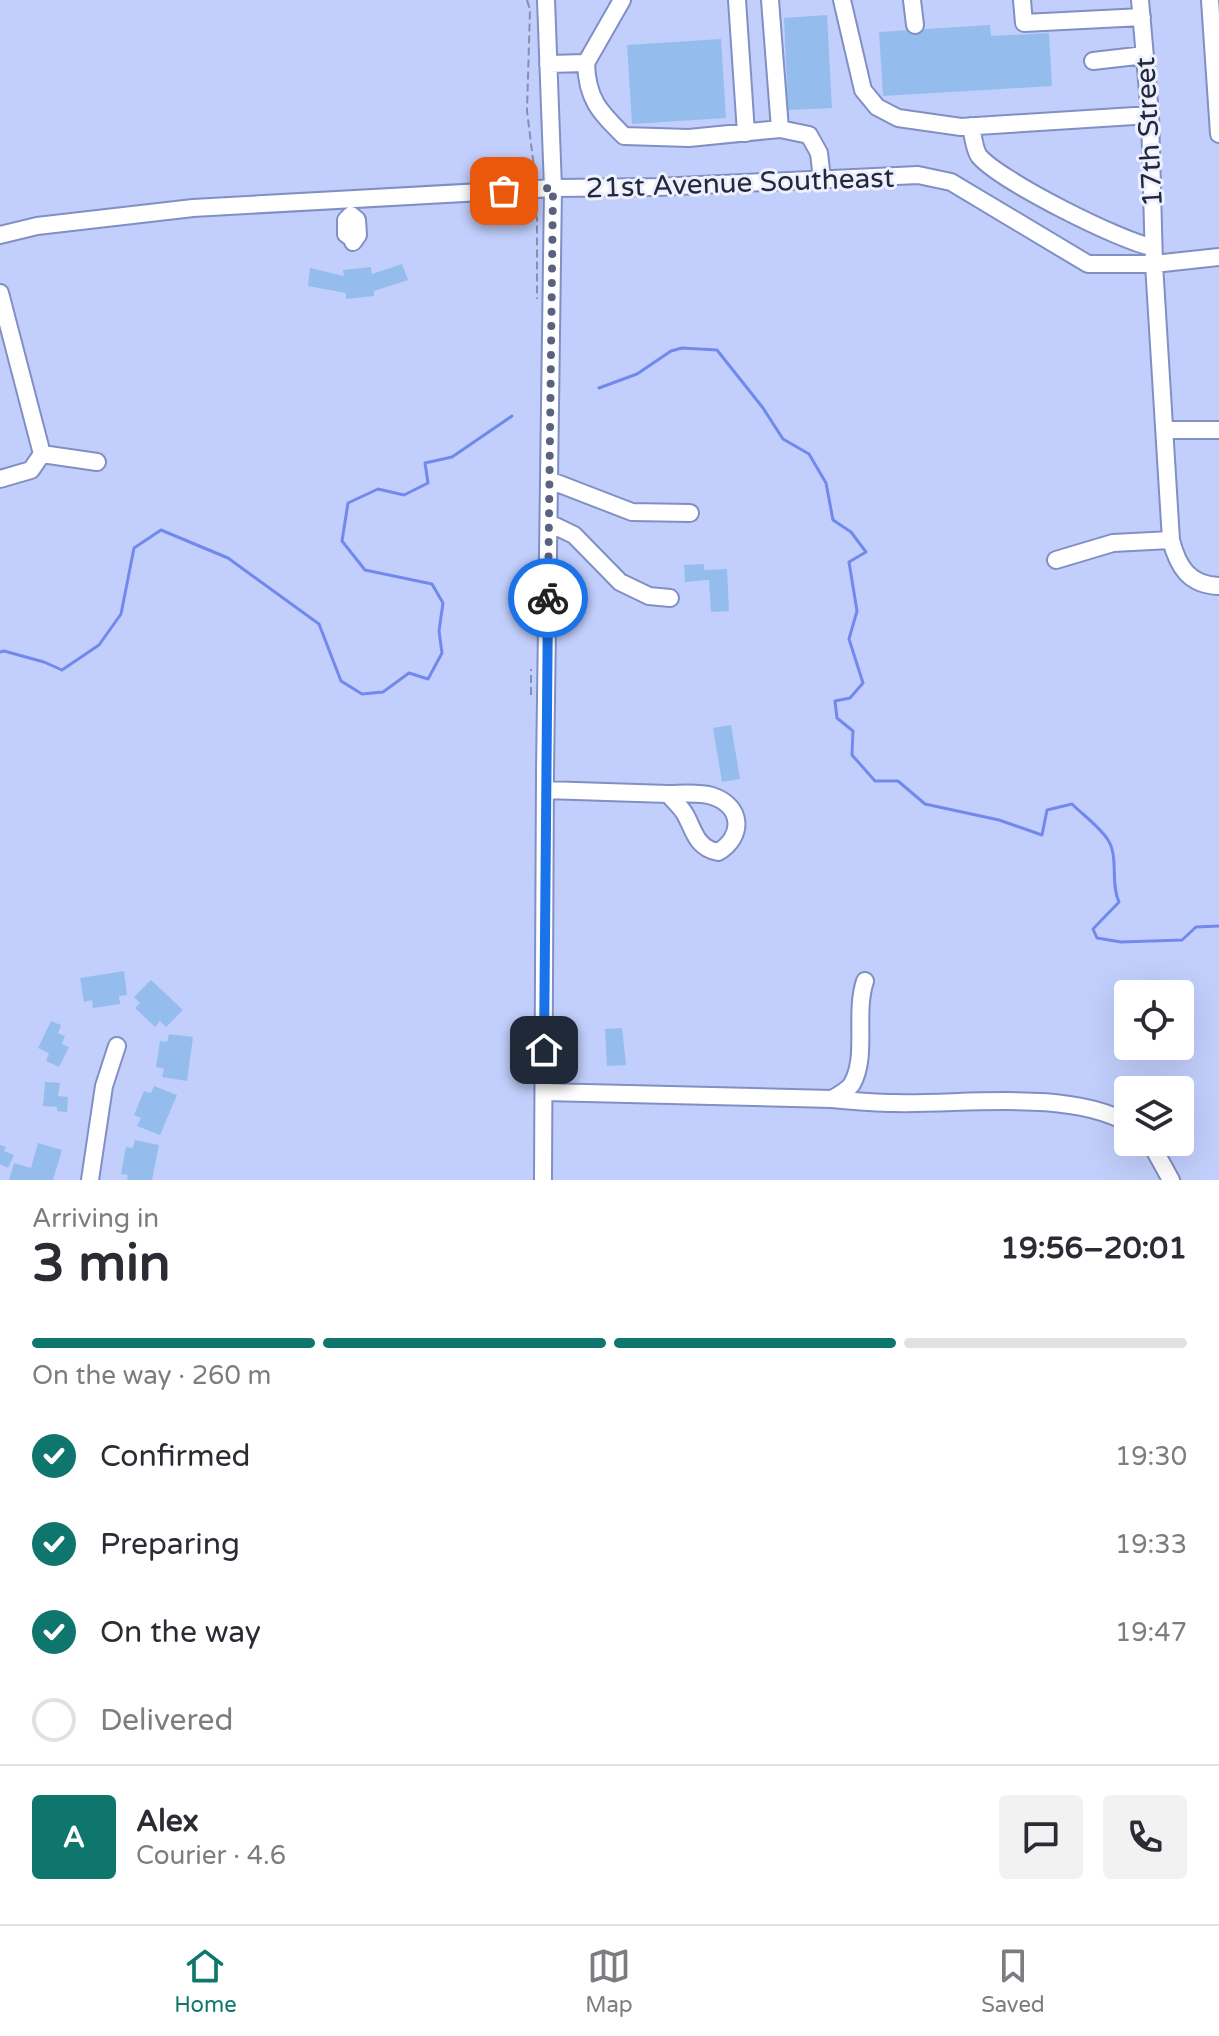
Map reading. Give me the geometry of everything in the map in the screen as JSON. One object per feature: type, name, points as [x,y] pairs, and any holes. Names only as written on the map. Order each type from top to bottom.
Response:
[{"type":"street","points":[[543,1180],[553,188],[546,0]]},
{"type":"street","points":[[622,0],[586,63],[586,88],[607,119],[624,136],[689,138],[780,129],[809,135],[819,153],[822,179]]},
{"type":"street","points":[[737,0],[746,133]]},
{"type":"street","points":[[770,0],[780,129]]},
{"type":"street","points":[[842,0],[863,90],[877,107],[898,118],[971,126],[1150,115]]},
{"type":"street","points":[[912,0],[915,25]]},
{"type":"street","points":[[1022,0],[1024,29],[1141,8]]},
{"type":"street","points":[[1213,3],[1219,134]]},
{"type":"street","name":"17th Street","points":[[1141,8],[1150,115],[1153,256],[1167,430],[1171,540]]},
{"type":"street","points":[[1093,61],[1145,55]]},
{"type":"street","points":[[548,64],[586,63]]},
{"type":"street","points":[[971,126],[978,154],[1003,175],[1099,228],[1138,245],[1153,256]]},
{"type":"street","name":"21st Avenue Southeast","points":[[0,235],[37,226],[193,208],[351,208],[553,188],[657,187],[918,175],[951,182],[1088,264],[1153,256],[1219,257]]},
{"type":"street","points":[[351,208],[357,220],[358,235],[353,240]]},
{"type":"street","points":[[0,293],[4,326],[42,454]]},
{"type":"street","points":[[1167,430],[1219,430]]},
{"type":"street","points":[[42,454],[97,462]]},
{"type":"street","points":[[0,479],[31,470],[42,454]]},
{"type":"street","points":[[549,480],[632,512],[690,513]]},
{"type":"street","points":[[549,523],[574,535],[620,582],[649,596],[670,598]]},
{"type":"street","points":[[1056,560],[1113,543],[1171,540],[1177,565],[1197,584],[1219,586]]},
{"type":"street","points":[[545,790],[711,795],[728,804],[735,816],[737,832],[731,844],[718,852],[708,850],[690,831],[686,814],[668,794]]},
{"type":"street","points":[[832,1099],[851,1086],[860,1064],[858,1002],[865,981]]},
{"type":"street","points":[[90,1180],[104,1086],[117,1046]]},
{"type":"street","points":[[544,1092],[895,1103],[981,1101],[1090,1107],[1114,1117]]},
{"type":"street","points":[[1158,1156],[1171,1180]]},
{"type":"path","points":[[527,0],[530,10],[527,111],[535,173]]},
{"type":"building","points":[[827,15],[832,108],[788,110],[784,18]]},
{"type":"building","points":[[990,25],[991,36],[1049,33],[1052,86],[883,96],[879,32]]},
{"type":"building","points":[[721,39],[726,118],[632,124],[627,45]]},
{"type":"building","points":[[402,264],[408,280],[374,291],[374,296],[346,299],[346,293],[308,286],[310,268],[344,276],[343,270],[371,267],[372,274]]},
{"type":"building","points":[[704,564],[704,570],[727,569],[729,611],[711,612],[709,580],[685,582],[684,565]]},
{"type":"building","points":[[731,725],[740,779],[722,782],[713,728]]},
{"type":"building","points":[[124,971],[127,995],[119,996],[120,1004],[93,1008],[92,1000],[84,1002],[80,978]]},
{"type":"building","points":[[151,980],[183,1010],[166,1027],[160,1021],[155,1027],[135,1008],[140,1003],[134,997]]},
{"type":"building","points":[[51,1021],[61,1025],[58,1033],[65,1036],[62,1044],[69,1047],[59,1067],[46,1061],[49,1053],[38,1048]]},
{"type":"building","points":[[622,1028],[626,1065],[607,1066],[605,1029]]},
{"type":"building","points":[[169,1034],[193,1037],[187,1081],[162,1077],[164,1069],[156,1067],[160,1041],[167,1042]]},
{"type":"building","points":[[45,1082],[60,1083],[58,1096],[68,1097],[67,1112],[57,1111],[57,1107],[43,1106]]},
{"type":"building","points":[[154,1086],[177,1095],[160,1135],[137,1126],[141,1118],[134,1115],[144,1091],[151,1093]]},
{"type":"building","points":[[135,1140],[159,1145],[152,1180],[127,1180],[128,1175],[121,1174],[126,1147],[133,1148]]},
{"type":"building","points":[[38,1143],[62,1150],[53,1180],[9,1180],[14,1163],[31,1168]]},
{"type":"building","points":[[0,1145],[6,1147],[4,1151],[14,1155],[8,1168],[0,1164]]},
{"type":"waterway","points":[[599,388],[637,374],[671,351],[682,348],[717,350],[763,408],[783,439],[809,454],[826,483],[833,520],[851,532],[866,552],[849,562],[857,611],[849,639],[863,683],[850,698],[835,701],[837,718],[853,731],[852,755],[875,781],[898,781],[925,804],[999,820],[1042,835],[1047,810],[1072,804],[1105,835],[1113,854],[1119,902],[1093,929],[1097,938],[1121,942],[1182,940],[1196,927],[1219,926]]},
{"type":"waterway","points":[[0,652],[44,662],[62,670],[99,645],[121,614],[134,548],[161,530],[228,558],[319,624],[341,681],[362,694],[383,692],[409,673],[428,679],[442,653],[439,631],[443,603],[432,584],[365,570],[342,541],[348,503],[378,489],[404,495],[428,483],[425,463],[452,457],[512,416]]},
{"type":"way so far","points":[[504,191],[553,188],[548,598]]},
{"type":"route","points":[[544,1050],[548,598]]}]
